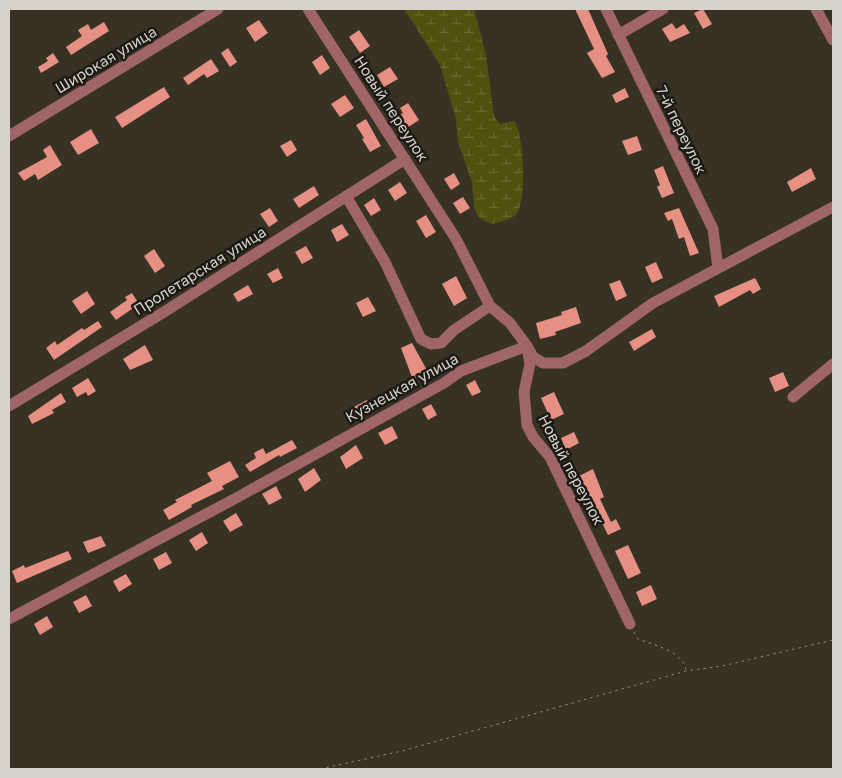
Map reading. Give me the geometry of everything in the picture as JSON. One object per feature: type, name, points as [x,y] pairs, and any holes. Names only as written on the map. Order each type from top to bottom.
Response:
[{"type":"street","name":"Широкая улица","points":[[9,136],[218,9]]},
{"type":"street","name":"Новый переулок","points":[[308,9],[456,239],[490,306],[510,323],[527,346],[530,364],[524,392],[527,425],[533,436],[550,457],[630,624]]},
{"type":"street","name":"7-й переулок","points":[[606,9],[713,229],[718,268]]},
{"type":"street","points":[[618,35],[664,9]]},
{"type":"street","points":[[816,9],[833,40]]},
{"type":"street","name":"Пролетарская улица","points":[[9,406],[164,312],[405,159]]},
{"type":"street","points":[[346,196],[385,262],[421,339],[431,344],[441,343],[454,330],[490,306]]},
{"type":"street","points":[[527,346],[533,357],[543,363],[563,363],[586,351],[653,303],[833,207]]},
{"type":"street","name":"Кузнецкая улица","points":[[9,619],[255,487],[444,383],[461,371],[527,346]]},
{"type":"street","points":[[793,397],[833,364]]},
{"type":"path","points":[[630,624],[638,639],[673,652],[685,665],[686,672]]},
{"type":"path","points":[[320,769],[412,748],[686,672],[722,666],[833,640]]},
{"type":"green space","points":[[404,9],[474,9],[486,55],[494,116],[500,124],[514,121],[520,139],[523,167],[522,195],[517,213],[509,219],[492,224],[479,218],[474,207],[472,182],[458,142],[456,119],[440,65]]},
{"type":"building","points":[[575,9],[588,9],[608,54],[606,56],[615,72],[602,78],[587,53],[594,49]]},
{"type":"building","points":[[703,9],[712,24],[703,29],[694,13]]},
{"type":"building","points":[[259,20],[268,33],[255,42],[246,28]]},
{"type":"building","points":[[104,22],[109,31],[71,55],[66,47],[82,36],[78,30],[88,24],[91,30]]},
{"type":"building","points":[[672,23],[676,29],[684,24],[690,33],[670,42],[662,29]]},
{"type":"building","points":[[359,30],[370,46],[360,53],[349,37]]},
{"type":"building","points":[[228,48],[237,62],[230,67],[221,53]]},
{"type":"building","points":[[53,53],[59,62],[41,73],[38,67],[48,61],[46,58]]},
{"type":"building","points":[[322,55],[330,68],[320,75],[312,62]]},
{"type":"building","points":[[211,59],[219,71],[207,78],[204,74],[188,85],[183,78]]},
{"type":"building","points":[[390,67],[398,79],[384,87],[377,75]]},
{"type":"building","points":[[164,87],[170,97],[122,128],[115,117]]},
{"type":"building","points":[[625,88],[629,97],[616,103],[612,95]]},
{"type":"building","points":[[345,95],[354,108],[340,117],[331,104]]},
{"type":"building","points":[[408,103],[419,120],[407,128],[399,115],[403,113],[400,108]]},
{"type":"building","points":[[366,119],[381,146],[370,152],[356,125]]},
{"type":"building","points":[[91,129],[99,143],[78,155],[70,142]]},
{"type":"building","points":[[637,136],[642,150],[628,155],[622,141]]},
{"type":"building","points":[[291,140],[297,150],[287,157],[280,146]]},
{"type":"building","points":[[50,145],[62,165],[38,180],[35,174],[24,181],[18,173],[47,157],[43,150]]},
{"type":"building","points":[[663,166],[674,193],[662,198],[657,187],[660,185],[654,170]]},
{"type":"building","points":[[811,168],[816,179],[792,192],[787,182]]},
{"type":"building","points":[[454,173],[460,184],[451,190],[444,179]]},
{"type":"building","points":[[400,182],[407,193],[395,201],[388,190]]},
{"type":"building","points":[[314,186],[319,195],[299,208],[293,199]]},
{"type":"building","points":[[463,197],[470,208],[460,214],[453,203]]},
{"type":"building","points":[[374,198],[381,210],[371,216],[364,205]]},
{"type":"building","points":[[270,208],[278,221],[269,227],[260,214]]},
{"type":"building","points":[[679,208],[699,253],[690,256],[684,237],[679,239],[672,219],[668,221],[664,213]]},
{"type":"building","points":[[426,215],[436,232],[426,238],[416,221]]},
{"type":"building","points":[[342,224],[349,235],[337,242],[331,230]]},
{"type":"building","points":[[306,246],[313,258],[302,264],[295,252]]},
{"type":"building","points":[[154,249],[165,266],[155,273],[144,256]]},
{"type":"building","points":[[656,262],[663,278],[652,283],[645,267]]},
{"type":"building","points":[[278,268],[283,278],[273,283],[267,274]]},
{"type":"building","points":[[456,276],[467,298],[454,306],[442,284]]},
{"type":"building","points":[[755,278],[761,289],[753,294],[750,290],[719,307],[714,296]]},
{"type":"building","points":[[620,280],[627,296],[616,301],[609,284]]},
{"type":"building","points":[[248,285],[253,294],[238,302],[233,294]]},
{"type":"building","points":[[87,291],[95,304],[81,314],[72,301]]},
{"type":"building","points":[[132,293],[139,304],[116,320],[110,312],[127,300],[125,297]]},
{"type":"building","points":[[368,297],[376,311],[363,317],[356,303]]},
{"type":"building","points":[[576,307],[581,323],[555,332],[556,335],[540,339],[536,323],[562,315],[561,312]]},
{"type":"building","points":[[98,321],[102,327],[54,360],[46,348],[55,341],[57,345],[82,328],[84,330]]},
{"type":"building","points":[[652,329],[656,337],[634,351],[629,342]]},
{"type":"building","points":[[412,343],[428,372],[413,380],[401,348]]},
{"type":"building","points":[[145,345],[153,360],[130,370],[123,359]]},
{"type":"building","points":[[783,372],[789,386],[775,392],[769,378]]},
{"type":"building","points":[[88,378],[96,391],[88,396],[86,392],[77,397],[72,388]]},
{"type":"building","points":[[475,380],[481,392],[472,396],[466,385]]},
{"type":"building","points":[[554,392],[564,414],[551,420],[541,398]]},
{"type":"building","points":[[61,393],[66,402],[52,410],[54,413],[32,424],[28,416]]},
{"type":"building","points":[[367,400],[371,408],[354,417],[350,409]]},
{"type":"building","points":[[431,404],[437,415],[428,420],[422,409]]},
{"type":"building","points":[[392,426],[398,438],[385,445],[378,433]]},
{"type":"building","points":[[574,432],[579,443],[566,450],[561,438]]},
{"type":"building","points":[[292,440],[297,448],[280,457],[279,455],[250,472],[245,465],[256,458],[254,453],[263,448],[266,454]]},
{"type":"building","points":[[356,445],[363,458],[346,469],[340,457]]},
{"type":"building","points":[[230,461],[239,477],[222,486],[224,489],[191,505],[192,507],[169,520],[163,510],[177,502],[175,500],[212,481],[207,473]]},
{"type":"building","points":[[314,468],[321,480],[305,492],[298,479]]},
{"type":"building","points":[[593,469],[604,497],[600,499],[611,522],[616,519],[621,529],[608,535],[579,476]]},
{"type":"building","points":[[276,486],[282,498],[269,505],[262,494]]},
{"type":"building","points":[[236,513],[243,525],[230,532],[223,521]]},
{"type":"building","points":[[202,532],[208,543],[196,551],[189,540]]},
{"type":"building","points":[[101,536],[106,546],[88,553],[83,542]]},
{"type":"building","points":[[628,545],[641,573],[628,579],[615,551]]},
{"type":"building","points":[[68,551],[72,559],[17,583],[12,571],[24,565],[25,568]]},
{"type":"building","points":[[166,552],[172,563],[159,570],[153,559]]},
{"type":"building","points":[[126,574],[132,584],[119,592],[113,581]]},
{"type":"building","points":[[651,585],[657,599],[642,606],[636,592]]},
{"type":"building","points":[[86,595],[92,606],[79,613],[73,602]]},
{"type":"building","points":[[47,616],[53,627],[40,635],[34,624]]}]
